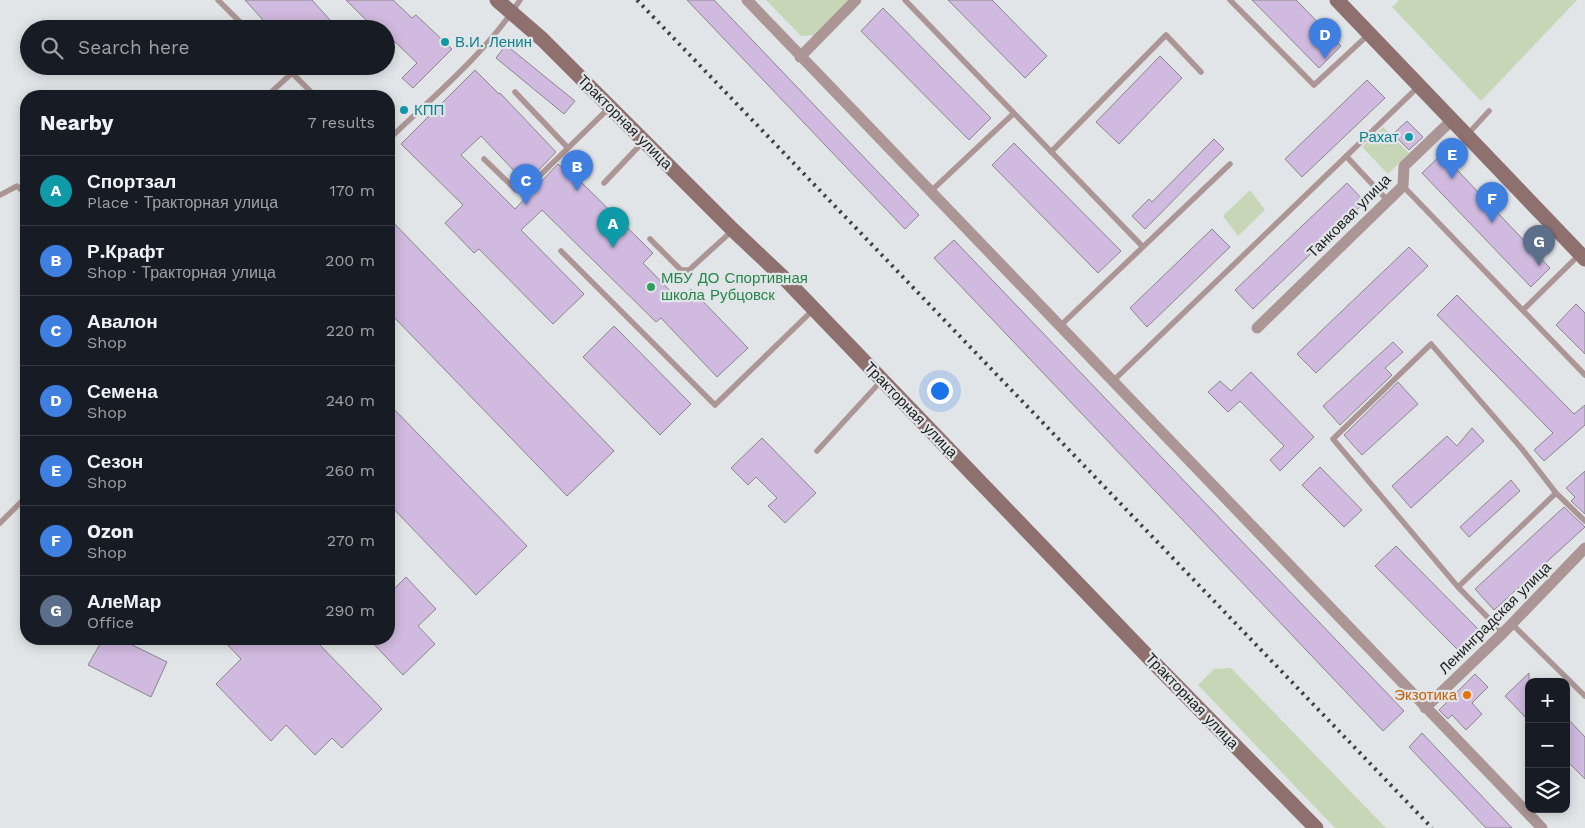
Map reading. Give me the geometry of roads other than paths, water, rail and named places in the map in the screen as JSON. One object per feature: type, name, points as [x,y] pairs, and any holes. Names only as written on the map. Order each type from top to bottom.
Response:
[{"type":"street","name":"Тракторная улица","points":[[497,0],[516,6],[610,107],[787,281],[1142,651],[1316,828]]},
{"type":"street","points":[[747,0],[1424,708],[1542,828]]},
{"type":"street","points":[[800,56],[856,0]]},
{"type":"street","points":[[1337,0],[1583,257]]},
{"type":"street","name":"Танковая улица","points":[[1257,328],[1404,186],[1404,166],[1452,120]]},
{"type":"street","name":"Ленинградская улица","points":[[1424,708],[1504,633],[1585,548]]},
{"type":"lane","points":[[218,0],[238,20]]},
{"type":"lane","points":[[905,0],[1143,247]]},
{"type":"lane","points":[[1230,0],[1314,86],[1369,34]]},
{"type":"lane","points":[[395,133],[474,56],[516,6]]},
{"type":"lane","points":[[1051,152],[1166,35],[1201,72]]},
{"type":"lane","points":[[274,90],[290,75]]},
{"type":"lane","points":[[294,75],[309,90]]},
{"type":"lane","points":[[1112,381],[1419,86]]},
{"type":"lane","points":[[515,92],[568,148]]},
{"type":"lane","points":[[484,158],[516,190],[525,190],[610,107]]},
{"type":"lane","points":[[1467,135],[1489,111]]},
{"type":"lane","points":[[930,192],[1013,114]]},
{"type":"lane","points":[[604,183],[645,140]]},
{"type":"lane","points":[[1346,156],[1388,201]]},
{"type":"lane","points":[[1060,326],[1230,164]]},
{"type":"lane","points":[[0,195],[17,186],[20,189]]},
{"type":"lane","points":[[1404,186],[1585,375]]},
{"type":"lane","points":[[650,239],[681,270],[689,270],[733,230]]},
{"type":"lane","points":[[561,251],[715,405],[814,310]]},
{"type":"lane","points":[[1523,310],[1583,257]]},
{"type":"lane","points":[[1504,633],[1458,587],[1333,439],[1431,344],[1522,449],[1556,493],[1585,521]]},
{"type":"lane","points":[[817,451],[882,380]]},
{"type":"lane","points":[[1458,587],[1556,493]]},
{"type":"lane","points":[[0,523],[20,503]]},
{"type":"lane","points":[[1512,624],[1585,696]]},
{"type":"railway","points":[[637,0],[1432,828]]},
{"type":"place","name":"В.И. Ленин","points":[[445,42]]},
{"type":"place","name":"Семена","points":[[1325,59]]},
{"type":"place","name":"КПП","points":[[404,110]]},
{"type":"place","name":"Рахат","points":[[1409,137]]},
{"type":"place","name":"Сезон","points":[[1452,179]]},
{"type":"place","name":"Р.Крафт","points":[[577,191]]},
{"type":"place","name":"Авалон","points":[[526,205]]},
{"type":"place","name":"Ozon","points":[[1492,223]]},
{"type":"place","name":"Спортзал","points":[[613,248]]},
{"type":"place","name":"АлеМар","points":[[1539,266]]},
{"type":"place","name":"МБУ ДО Спортивная школа Рубцовск","points":[[651,287]]},
{"type":"place","name":"Экзотика","points":[[1467,695]]}]
